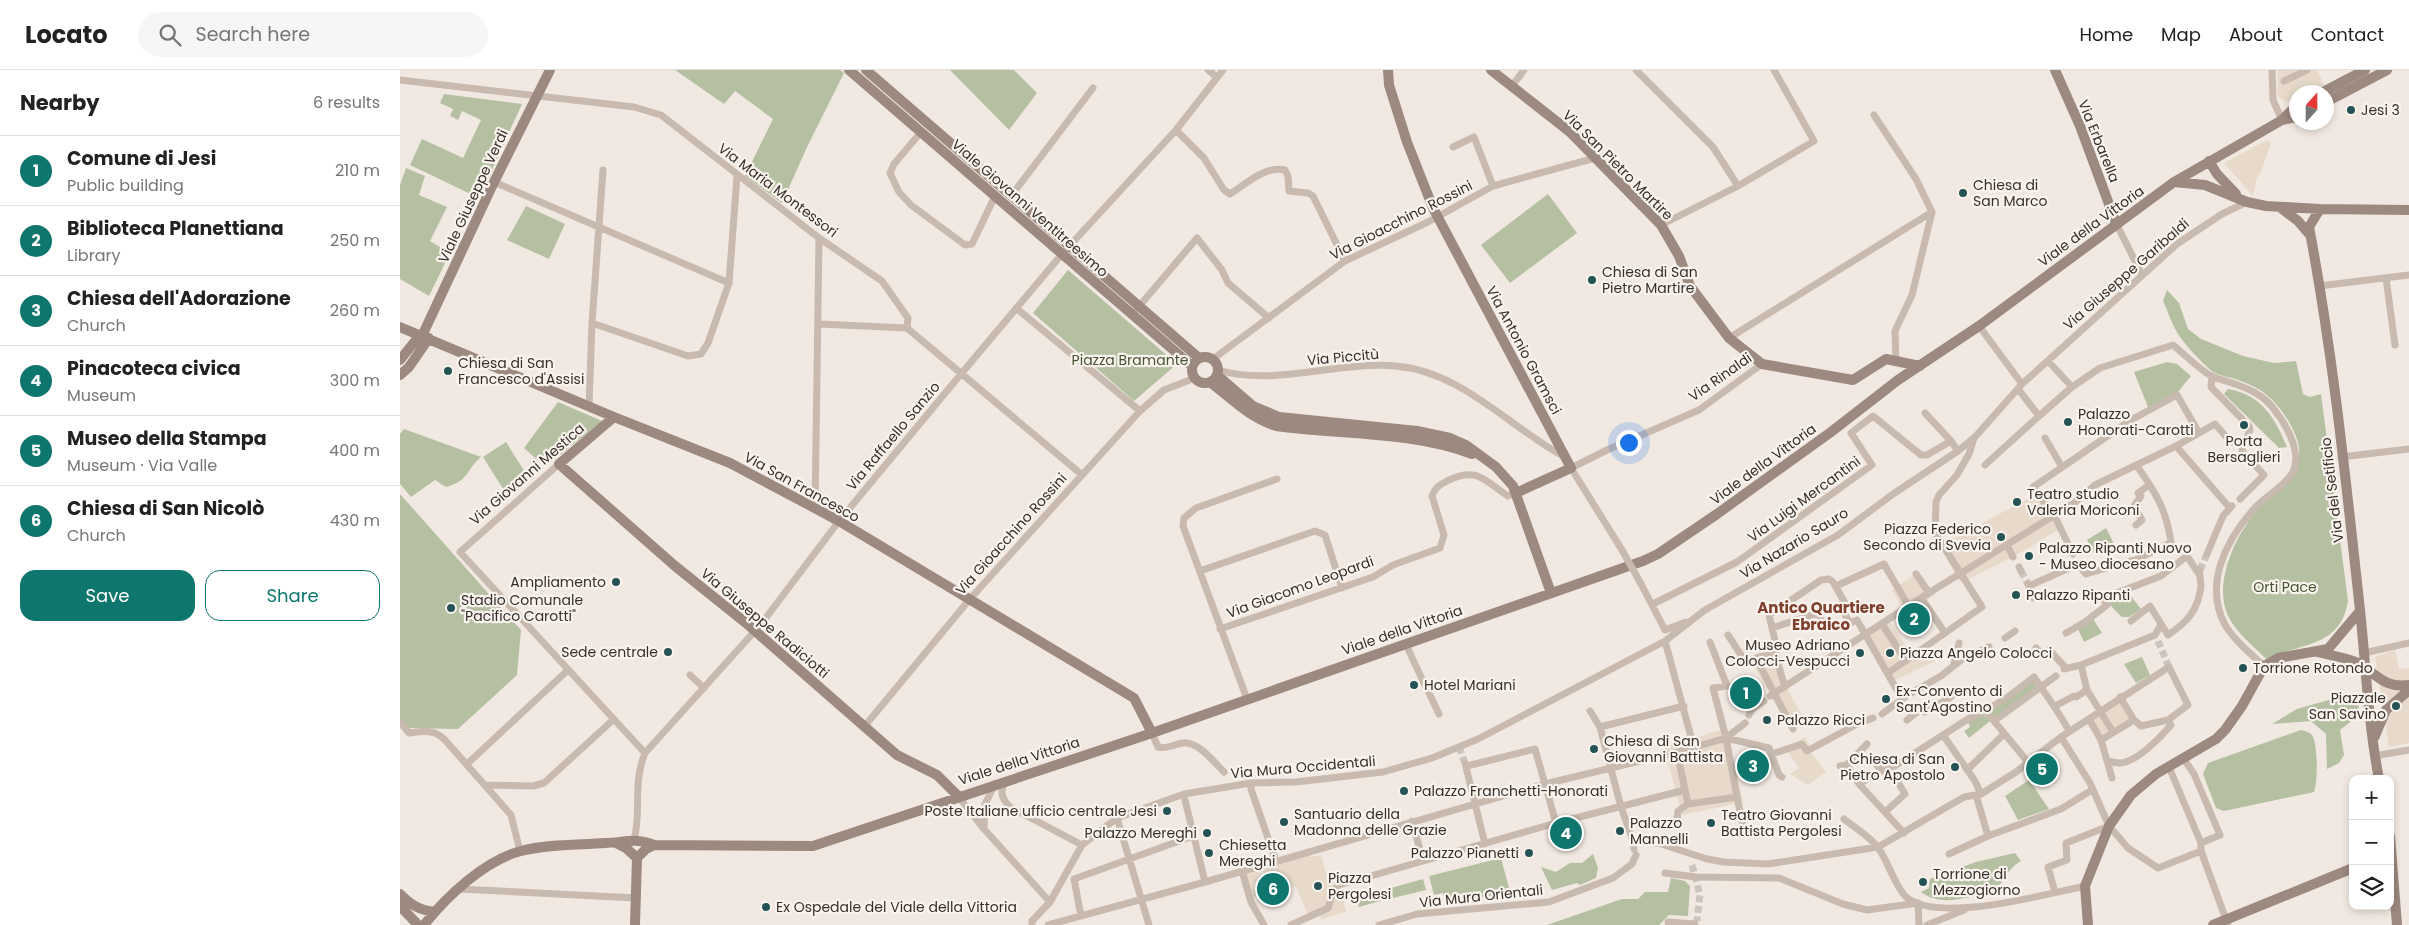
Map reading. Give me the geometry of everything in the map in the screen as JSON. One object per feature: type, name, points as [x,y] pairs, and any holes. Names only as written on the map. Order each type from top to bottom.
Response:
[{"type":"main road","name":"Viale Giuseppe Verdi","points":[[400,375],[409,367],[494,182],[550,70]]},
{"type":"main road","name":"Viale Giovanni Ventitreesimo","points":[[849,70],[1062,254],[1136,310]]},
{"type":"main road","name":"Viale Giovanni Ventitreesimo","points":[[866,70],[1069,246],[1136,310],[1195,362]]},
{"type":"main road","name":"Via Antonio Gramsci","points":[[1388,70],[1389,85],[1407,142],[1438,216],[1552,434],[1572,468]]},
{"type":"main road","name":"Via San Pietro Martire","points":[[1491,70],[1570,132],[1661,225],[1679,256],[1690,286],[1729,338],[1762,364]]},
{"type":"main road","name":"Via Erbarella","points":[[2054,70],[2080,126],[2116,223]]},
{"type":"main road","points":[[2334,86],[2365,70]]},
{"type":"main road","points":[[2334,98],[2387,70]]},
{"type":"main road","points":[[2282,120],[2289,113]]},
{"type":"main road","points":[[2282,120],[2289,118]]},
{"type":"main road","name":"Viale della Vittoria","points":[[424,925],[459,889],[490,865],[520,851],[634,840],[654,844],[812,846],[1152,732],[1626,567],[1658,554],[1831,432],[1920,366],[1979,326],[2174,182],[2282,120]]},
{"type":"main road","points":[[2209,161],[2224,182],[2246,202]]},
{"type":"main road","points":[[2174,182],[2200,183],[2246,202],[2280,207],[2409,210]]},
{"type":"main road","points":[[2280,207],[2298,221],[2311,237]]},
{"type":"main road","name":"Via del Setificio","points":[[2320,209],[2309,227],[2319,286],[2341,457],[2360,611],[2374,756],[2378,775]]},
{"type":"main road","name":"Via San Francesco","points":[[400,327],[589,407],[730,463],[839,521],[969,600],[1084,666],[1134,698],[1152,732]]},
{"type":"main road","name":"Viale Giuseppe Verdi","points":[[400,360],[424,336]]},
{"type":"main road","points":[[1215,376],[1202,382],[1195,378],[1195,362],[1206,357],[1213,359],[1215,376],[1253,406],[1279,417],[1432,433],[1466,445],[1487,460],[1504,476],[1551,593]]},
{"type":"main road","name":"Via Rinaldi","points":[[1762,364],[1853,380],[1886,360],[1920,366]]},
{"type":"main road","name":"Via Giovanni Mestica","points":[[559,464],[614,417]]},
{"type":"main road","name":"Via Giuseppe Radiciotti","points":[[559,464],[675,566],[754,630],[897,755],[944,780],[958,796]]},
{"type":"main road","name":"Via Rinaldi","points":[[1512,494],[1572,468]]},
{"type":"main road","points":[[2088,925],[2085,886],[2109,826],[2131,794],[2156,774],[2216,739],[2226,730],[2264,666],[2278,658],[2312,650],[2328,649],[2360,611]]},
{"type":"main road","points":[[2312,650],[2351,660],[2365,667],[2389,685],[2398,687],[2409,686]]},
{"type":"main road","points":[[2373,741],[2386,710],[2409,690]]},
{"type":"main road","points":[[616,843],[626,848],[637,858]]},
{"type":"main road","points":[[635,925],[637,858],[646,848],[654,844]]},
{"type":"main road","points":[[2393,865],[2397,925]]},
{"type":"main road","points":[[2213,925],[2227,922],[2349,870]]},
{"type":"main road","points":[[400,894],[412,906],[433,917]]},
{"type":"main road","points":[[400,906],[418,925]]},
{"type":"street","points":[[1208,70],[1217,77]]},
{"type":"street","name":"Via Raffaello Sanzio","points":[[634,840],[638,770],[645,754],[754,630],[839,521],[1016,308],[1069,246],[1176,130],[1223,70]]},
{"type":"street","points":[[1512,86],[1524,70]]},
{"type":"street","points":[[1636,70],[1714,147],[1738,186]]},
{"type":"street","points":[[1661,225],[1738,186],[1814,141],[1774,70]]},
{"type":"street","points":[[2272,70],[2273,100],[2282,120]]},
{"type":"street","points":[[2284,81],[2307,70]]},
{"type":"street","name":"Via Maria Montessori","points":[[400,80],[634,107],[661,115],[737,176],[820,238],[882,281],[908,318],[907,328]]},
{"type":"street","points":[[1011,196],[1093,88]]},
{"type":"street","points":[[1874,115],[1916,179],[1932,212],[1912,294],[1895,331],[1896,361]]},
{"type":"street","points":[[1176,130],[1204,158],[1224,190],[1230,194],[1263,173],[1273,169],[1286,170],[1288,191],[1308,193],[1313,196],[1345,261]]},
{"type":"street","points":[[921,132],[894,164],[890,174],[899,192],[912,205],[965,245],[972,244],[996,196]]},
{"type":"street","points":[[1453,147],[1474,137],[1493,186]]},
{"type":"street","name":"Via Gioacchino Rossini","points":[[1213,359],[1345,261],[1438,216],[1493,186],[1595,158]]},
{"type":"street","points":[[589,407],[592,323],[603,170]]},
{"type":"street","points":[[592,323],[688,356],[702,354],[708,343],[729,284],[737,176]]},
{"type":"street","points":[[494,182],[729,284]]},
{"type":"street","points":[[2227,193],[2231,201],[2230,210]]},
{"type":"street","name":"Via Giuseppe Garibaldi","points":[[1958,451],[1975,437],[2019,384],[2177,244],[2246,202]]},
{"type":"street","points":[[1729,338],[1932,212]]},
{"type":"street","points":[[2116,223],[2142,275]]},
{"type":"street","points":[[815,509],[820,238]]},
{"type":"street","points":[[1136,310],[1197,238],[1222,270],[1228,283],[1269,318]]},
{"type":"street","points":[[2319,286],[2409,275]]},
{"type":"street","points":[[2386,278],[2395,345]]},
{"type":"street","points":[[1016,308],[1140,411]]},
{"type":"street","points":[[819,324],[907,328],[1081,474]]},
{"type":"street","points":[[1979,326],[2039,416]]},
{"type":"street","points":[[1985,465],[2072,387],[2100,368],[2173,345],[2212,376],[2247,388],[2264,398],[2286,426],[2294,445],[2295,461],[2293,472],[2252,511],[2225,549],[2215,588],[2218,606],[2225,624],[2237,641],[2264,666]]},
{"type":"street","points":[[2048,360],[2072,387]]},
{"type":"street","name":"Via Rinaldi","points":[[1572,468],[1606,450],[1699,410],[1762,364]]},
{"type":"street","name":"Via Piccitù","points":[[1215,376],[1320,371],[1370,365],[1396,366],[1420,370],[1458,385],[1539,443],[1565,457]]},
{"type":"street","points":[[2212,376],[2211,387],[2243,420]]},
{"type":"street","name":"Via Gioacchino Rossini","points":[[864,727],[969,600],[1140,411],[1164,390],[1195,378]]},
{"type":"street","points":[[2073,554],[2055,514],[2033,487],[2131,420],[2177,395],[2200,432]]},
{"type":"street","points":[[1925,414],[1951,440],[1958,451]]},
{"type":"street","name":"Via Luigi Mercantini","points":[[1653,604],[1737,562],[1872,465],[1851,433],[1873,416],[1921,455],[1927,455],[1951,440]]},
{"type":"street","points":[[1749,715],[1752,709],[1770,697],[1922,598],[1960,577],[2074,503],[2095,485],[2113,475],[2137,466],[2215,424],[2230,440],[2236,443],[2243,443]]},
{"type":"street","points":[[2240,499],[2264,475],[2242,451],[2243,443],[2249,436],[2248,426]]},
{"type":"street","points":[[1539,443],[1548,442],[1552,434]]},
{"type":"street","points":[[1888,673],[1982,606],[1960,577],[1935,533],[1936,502],[1939,495],[1957,475],[1969,454],[1975,437]]},
{"type":"street","points":[[2044,438],[2062,467]]},
{"type":"street","points":[[2176,446],[2232,506],[2223,516],[2207,554]]},
{"type":"street","points":[[2341,457],[2409,449]]},
{"type":"street","name":"Via Nazario Sauro","points":[[1665,641],[1705,610],[1838,535],[1893,494],[1958,451]]},
{"type":"street","name":"Via Giovanni Mestica","points":[[559,464],[460,552],[568,670]]},
{"type":"street","points":[[2033,598],[2028,585],[2080,564],[2086,574],[2138,559],[2170,542],[2167,517],[2137,466]]},
{"type":"street","name":"Via Antonio Gramsci","points":[[1572,468],[1622,550],[1653,604],[1665,630]]},
{"type":"street","name":"Via Giacomo Leopardi","points":[[1220,629],[1373,577],[1393,565],[1440,548],[1444,535],[1432,496],[1438,486],[1459,475],[1471,474],[1512,494]]},
{"type":"street","points":[[1247,699],[1183,526],[1184,518],[1187,513],[1196,508],[1277,479]]},
{"type":"street","points":[[2136,525],[2142,520],[2134,506],[2141,496],[2138,493],[2149,485]]},
{"type":"street","points":[[1200,571],[1315,531],[1325,535],[1342,588]]},
{"type":"street","points":[[2008,545],[2013,557]]},
{"type":"street","points":[[2066,633],[2085,622],[2114,594],[2161,576],[2178,561],[2187,556],[2200,572],[2201,588],[2193,614],[2168,635],[2160,626],[2150,606],[2131,621]]},
{"type":"street","points":[[1836,586],[1884,564],[1909,607]]},
{"type":"street","points":[[1916,574],[1929,594]]},
{"type":"street","points":[[1772,628],[1845,603],[1836,586],[1829,579],[1821,580],[1769,615],[1775,650],[1788,686]]},
{"type":"street","points":[[1922,598],[1945,633]]},
{"type":"street","points":[[1840,606],[1850,623],[1857,620],[1904,698]]},
{"type":"street","points":[[1818,613],[1823,623]]},
{"type":"street","name":"Via Nazario Sauro","points":[[1665,630],[1691,621]]},
{"type":"street","points":[[1882,624],[1906,661]]},
{"type":"street","points":[[2036,648],[2044,656],[2049,650],[2065,669],[2157,638],[2160,626]]},
{"type":"street","points":[[2005,638],[2015,630]]},
{"type":"street","points":[[1728,635],[1741,655]]},
{"type":"street","points":[[1665,641],[1694,748]]},
{"type":"street","name":"Via Mura Occidentali","points":[[1032,925],[1032,921],[1050,902],[1082,845],[1117,818],[1184,794],[1251,783],[1296,782],[1384,772],[1432,758],[1478,739],[1665,641]]},
{"type":"street","points":[[1710,642],[1727,686],[1713,688],[1726,738],[1744,830]]},
{"type":"street","points":[[1954,664],[1959,643]]},
{"type":"street","points":[[1406,644],[1417,672],[1427,686],[1439,714]]},
{"type":"street","points":[[2364,653],[2409,644]]},
{"type":"street","points":[[1882,714],[1904,698],[1941,676],[1954,664],[1989,647]]},
{"type":"street","points":[[1775,650],[1753,659],[1770,697],[1793,728]]},
{"type":"street","points":[[2081,665],[2087,690],[2113,732]]},
{"type":"street","points":[[1590,712],[1600,727],[1620,807],[1633,841],[1665,845],[1707,859],[1768,864],[1878,847],[1904,833],[1930,815],[1964,798],[1978,795],[2016,772],[2027,761],[2069,731],[2120,697],[2169,667],[2188,705],[2168,720],[2141,726],[2134,720],[2120,697]]},
{"type":"street","points":[[467,764],[568,670],[645,754]]},
{"type":"street","points":[[690,675],[704,688]]},
{"type":"street","points":[[1994,721],[2056,676]]},
{"type":"street","points":[[1859,784],[1880,771],[1890,769],[1943,735],[2008,698],[2034,677],[2055,706],[2069,731]]},
{"type":"street","points":[[2055,706],[2087,690]]},
{"type":"street","points":[[1908,720],[1923,710],[1951,697]]},
{"type":"street","points":[[1600,727],[1684,706]]},
{"type":"street","points":[[1985,711],[2027,761]]},
{"type":"street","points":[[1772,754],[1801,742],[1807,751],[1859,723],[1873,718]]},
{"type":"street","points":[[2089,719],[2101,740],[2112,778]]},
{"type":"street","points":[[485,785],[533,786],[544,783],[614,720]]},
{"type":"street","points":[[2101,740],[2134,720]]},
{"type":"street","points":[[2108,761],[2122,763],[2139,754],[2159,740],[2171,725],[2168,720]]},
{"type":"street","points":[[400,722],[409,733],[438,732],[512,815],[520,851]]},
{"type":"street","points":[[1048,925],[1205,882],[1544,784],[1694,748],[1726,738],[1745,723]]},
{"type":"street","points":[[1152,732],[1158,747],[1166,748],[1190,743],[1224,772]]},
{"type":"street","points":[[1967,770],[2003,734]]},
{"type":"street","points":[[1943,735],[1975,781],[1988,836]]},
{"type":"street","points":[[2061,737],[2092,790],[2109,826],[2128,848],[2158,868],[2220,836],[2194,774],[2184,759]]},
{"type":"street","points":[[1726,738],[1769,748],[1779,775],[1782,777]]},
{"type":"street","points":[[1868,744],[1843,765],[1904,833]]},
{"type":"street","points":[[1485,844],[1466,764],[1535,749],[1556,823]]},
{"type":"street","points":[[2374,756],[2409,750]]},
{"type":"street","points":[[1677,752],[1688,804]]},
{"type":"street","points":[[1875,762],[1880,771]]},
{"type":"street","points":[[2169,767],[2201,847],[2227,922]]},
{"type":"street","points":[[1885,812],[1905,794],[1890,769]]},
{"type":"street","points":[[984,829],[985,804],[1000,782]]},
{"type":"street","points":[[1000,782],[1003,801],[1010,807],[1082,845]]},
{"type":"street","points":[[1251,783],[1251,789],[1276,861]]},
{"type":"street","points":[[1291,925],[1328,908],[1333,892],[1339,885],[1556,823],[1685,790]]},
{"type":"street","points":[[1949,854],[1988,836],[2061,809],[2092,790]]},
{"type":"street","points":[[958,796],[984,829],[1050,902]]},
{"type":"street","points":[[1677,820],[1678,811],[1688,804],[1738,797]]},
{"type":"street","points":[[1185,800],[1205,882]]},
{"type":"street","points":[[1117,818],[1149,925]]},
{"type":"street","points":[[1844,819],[1878,847],[1905,896],[1918,903]]},
{"type":"street","points":[[1412,822],[1423,861]]},
{"type":"street","points":[[2055,892],[2048,867],[2067,860],[2066,843],[2109,826]]},
{"type":"street","points":[[1081,916],[1074,879],[1193,836]]},
{"type":"street","name":"Via Mura Orientali","points":[[1378,925],[1424,913],[1549,902],[1612,878],[1632,864],[1635,854],[1633,841]]},
{"type":"street","points":[[1242,871],[1251,902],[1264,925]]},
{"type":"street","points":[[1665,873],[1695,876],[1779,878],[1843,904],[1867,910],[1918,903],[1966,909]]},
{"type":"street","points":[[1927,925],[1966,909],[2085,886]]},
{"type":"street","points":[[459,889],[636,898]]},
{"type":"street","points":[[1918,903],[1920,925]]},
{"type":"street","points":[[1669,925],[1668,922],[1696,923]]},
{"type":"green space","points":[[675,70],[840,70],[844,73],[782,203],[745,176],[773,119],[735,91],[724,104]]},
{"type":"green space","points":[[950,70],[1014,70],[1037,93],[1009,130]]},
{"type":"green space","points":[[444,94],[522,104],[479,198],[410,165],[422,139],[463,158],[481,120],[462,111],[458,120],[450,116],[453,109],[440,103]]},
{"type":"green space","points":[[406,168],[425,176],[419,195],[447,207],[430,241],[450,253],[429,296],[400,279],[400,185]]},
{"type":"green space","points":[[1548,194],[1577,233],[1510,283],[1481,245]]},
{"type":"green space","points":[[526,206],[565,224],[549,259],[507,240]]},
{"type":"green space","name":"Piazza Bramante","points":[[1068,270],[1177,364],[1134,401],[1033,313]]},
{"type":"green space","name":"Orti Pace","points":[[2167,290],[2179,303],[2188,329],[2201,339],[2243,356],[2274,363],[2296,361],[2303,394],[2310,397],[2321,394],[2348,601],[2344,616],[2337,627],[2328,635],[2305,646],[2266,659],[2231,622],[2224,601],[2223,586],[2231,553],[2239,537],[2257,510],[2295,472],[2299,458],[2298,441],[2288,420],[2268,396],[2250,385],[2213,372],[2188,347],[2175,328],[2163,301]]},
{"type":"green space","points":[[2167,362],[2177,364],[2191,376],[2178,392],[2148,407],[2134,372]]},
{"type":"green space","points":[[2228,389],[2250,397],[2266,409],[2278,427],[2287,447],[2279,448],[2224,394]]},
{"type":"green space","points":[[558,402],[602,421],[545,467],[524,448]]},
{"type":"green space","points":[[404,429],[481,457],[463,478],[454,484],[446,487],[435,480],[411,497],[400,484],[400,434]]},
{"type":"green space","points":[[506,442],[528,477],[505,492],[483,457]]},
{"type":"green space","name":"Stadio Comunale \"Pacifico Carotti\"","points":[[400,494],[521,630],[517,675],[458,729],[408,728],[400,718]]},
{"type":"green space","points":[[2106,528],[2116,548],[2095,555],[2087,540]]},
{"type":"green space","points":[[2127,591],[2141,609],[2129,617],[2122,617],[2107,602]]},
{"type":"green space","points":[[2093,619],[2102,633],[2084,642],[2078,629]]},
{"type":"green space","points":[[2142,657],[2150,675],[2136,683],[2124,664]]},
{"type":"green space","points":[[2032,680],[2037,688],[1994,719],[1988,712]]},
{"type":"green space","points":[[2346,695],[2358,697],[2359,715],[2340,730],[2344,755],[2339,763],[2327,769],[2326,734],[2311,721],[2272,724],[2297,709]]},
{"type":"green space","points":[[1982,714],[1990,721],[1969,738],[1964,731],[1970,727],[1968,722]]},
{"type":"green space","points":[[2301,730],[2312,735],[2314,740],[2317,772],[2314,792],[2224,811],[2216,808],[2203,774],[2208,763]]},
{"type":"green space","points":[[2029,780],[2049,809],[2018,820],[2005,796]]},
{"type":"green space","points":[[2015,853],[2021,861],[2012,868],[1992,893],[1946,900],[1929,897],[1921,892],[1929,888],[1930,879],[1976,862]]},
{"type":"green space","points":[[1593,854],[1598,868],[1596,878],[1580,885],[1577,883],[1552,890],[1541,867],[1556,872],[1570,863],[1582,863]]},
{"type":"green space","points":[[1501,858],[1510,892],[1447,904],[1443,893],[1434,895],[1429,876]]},
{"type":"green space","points":[[1671,878],[1685,881],[1690,886],[1688,916],[1669,915],[1659,925],[1547,925],[1622,899],[1638,899],[1645,892],[1668,892]]},
{"type":"green space","points":[[1423,879],[1426,890],[1393,898],[1391,888]]},
{"type":"green space","points":[[1389,888],[1391,898],[1359,907],[1356,896]]},
{"type":"shaded area","points":[[2278,70],[2317,70],[2324,85],[2289,85],[2289,102],[2282,100],[2277,94]]},
{"type":"shaded area","points":[[2267,140],[2271,143],[2261,172],[2257,177],[2253,196],[2224,163]]},
{"type":"shaded area","name":"Piazza Federico Secondo di Svevia","points":[[2040,492],[2063,527],[2013,557],[1968,579],[1958,580],[1940,546]]},
{"type":"shaded area","points":[[1919,572],[1935,595],[1905,613],[1892,590]]},
{"type":"shaded area","name":"Piazza Angelo Colocci","points":[[1888,619],[1911,654],[1923,647],[1935,661],[1889,683],[1864,638]]},
{"type":"shaded area","points":[[1778,647],[1786,678],[1790,684],[1786,687],[1807,723],[1791,731],[1750,659]]},
{"type":"shaded area","name":"Piazzale San Savino","points":[[2395,650],[2399,669],[2409,668],[2409,743],[2389,747],[2375,657]]},
{"type":"shaded area","points":[[2120,697],[2134,720],[2101,740],[2089,719]]},
{"type":"shaded area","points":[[1727,728],[1743,802],[1682,815],[1664,747]]},
{"type":"shaded area","points":[[1805,737],[1811,747],[1811,752],[1826,772],[1808,785],[1790,774],[1799,768],[1786,749]]},
{"type":"shaded area","name":"Piazza Pergolesi","points":[[1309,851],[1311,857],[1321,855],[1329,884],[1339,881],[1346,912],[1321,919],[1321,917],[1308,914],[1295,886],[1292,887],[1261,871],[1252,888],[1258,892],[1251,902],[1242,871]]},
{"type":"tunnel","points":[[2200,570],[2207,554]]},
{"type":"tunnel","points":[[2021,571],[2028,584]]},
{"type":"tunnel","points":[[2158,641],[2169,667]]},
{"type":"tunnel","points":[[1741,655],[1750,659]]},
{"type":"tunnel","points":[[1459,747],[1465,763]]},
{"type":"tunnel","points":[[1692,865],[1700,895],[1697,921]]},
{"type":"place","name":"Jesi 3","points":[[2351,110]]},
{"type":"place","name":"Chiesa di San Marco","points":[[1963,193]]},
{"type":"place","name":"Chiesa di San Pietro Martire","points":[[1592,280]]},
{"type":"place","name":"Chiesa di San Francesco d'Assisi","points":[[448,371]]},
{"type":"place","name":"Palazzo Honorati-Carotti","points":[[2068,422]]},
{"type":"place","name":"Porta Bersaglieri","points":[[2244,425]]},
{"type":"place","name":"Teatro studio Valeria Moriconi","points":[[2017,502]]},
{"type":"place","name":"Piazza Federico Secondo di Svevia","points":[[2001,537]]},
{"type":"place","name":"Palazzo Ripanti Nuovo - Museo diocesano","points":[[2029,556]]},
{"type":"place","name":"Ampliamento","points":[[616,582]]},
{"type":"place","name":"Palazzo Ripanti","points":[[2016,595]]},
{"type":"place","name":"Stadio Comunale \"Pacifico Carotti\"","points":[[451,608]]},
{"type":"place","name":"Biblioteca Planettiana","points":[[1914,619]]},
{"type":"place","name":"Sede centrale","points":[[668,652]]},
{"type":"place","name":"Museo Adriano Colocci-Vespucci","points":[[1860,653]]},
{"type":"place","name":"Piazza Angelo Colocci","points":[[1890,653]]},
{"type":"place","name":"Torrione Rotondo","points":[[2243,668]]},
{"type":"place","name":"Hotel Mariani","points":[[1414,685]]},
{"type":"place","name":"Comune di Jesi","points":[[1746,693]]},
{"type":"place","name":"Ex-Convento di Sant'Agostino","points":[[1886,699]]},
{"type":"place","name":"Piazzale San Savino","points":[[2396,706]]},
{"type":"place","name":"Palazzo Ricci","points":[[1767,720]]},
{"type":"place","name":"Chiesa di San Giovanni Battista","points":[[1594,749]]},
{"type":"place","name":"Chiesa dell'Adorazione","points":[[1753,766]]},
{"type":"place","name":"Chiesa di San Pietro Apostolo","points":[[1955,767]]},
{"type":"place","name":"Museo della Stampa","points":[[2042,769]]},
{"type":"place","name":"Palazzo Franchetti-Honorati","points":[[1404,791]]},
{"type":"place","name":"Poste Italiane ufficio centrale Jesi","points":[[1167,811]]},
{"type":"place","name":"Santuario della Madonna delle Grazie","points":[[1284,822]]},
{"type":"place","name":"Teatro Giovanni Battista Pergolesi","points":[[1711,823]]},
{"type":"place","name":"Palazzo Mannelli","points":[[1620,831]]},
{"type":"place","name":"Palazzo Mereghi","points":[[1207,833]]},
{"type":"place","name":"Pinacoteca civica","points":[[1566,833]]},
{"type":"place","name":"Chiesetta Mereghi","points":[[1209,853]]},
{"type":"place","name":"Palazzo Pianetti","points":[[1529,853]]},
{"type":"place","name":"Torrione di Mezzogiorno","points":[[1923,882]]},
{"type":"place","name":"Piazza Pergolesi","points":[[1318,886]]},
{"type":"place","name":"Chiesa di San Nicolò","points":[[1273,889]]},
{"type":"place","name":"Ex Ospedale del Viale della Vittoria","points":[[766,907]]},
{"type":"district","name":"Antico Quartiere Ebraico","points":[[1821,616]]}]
